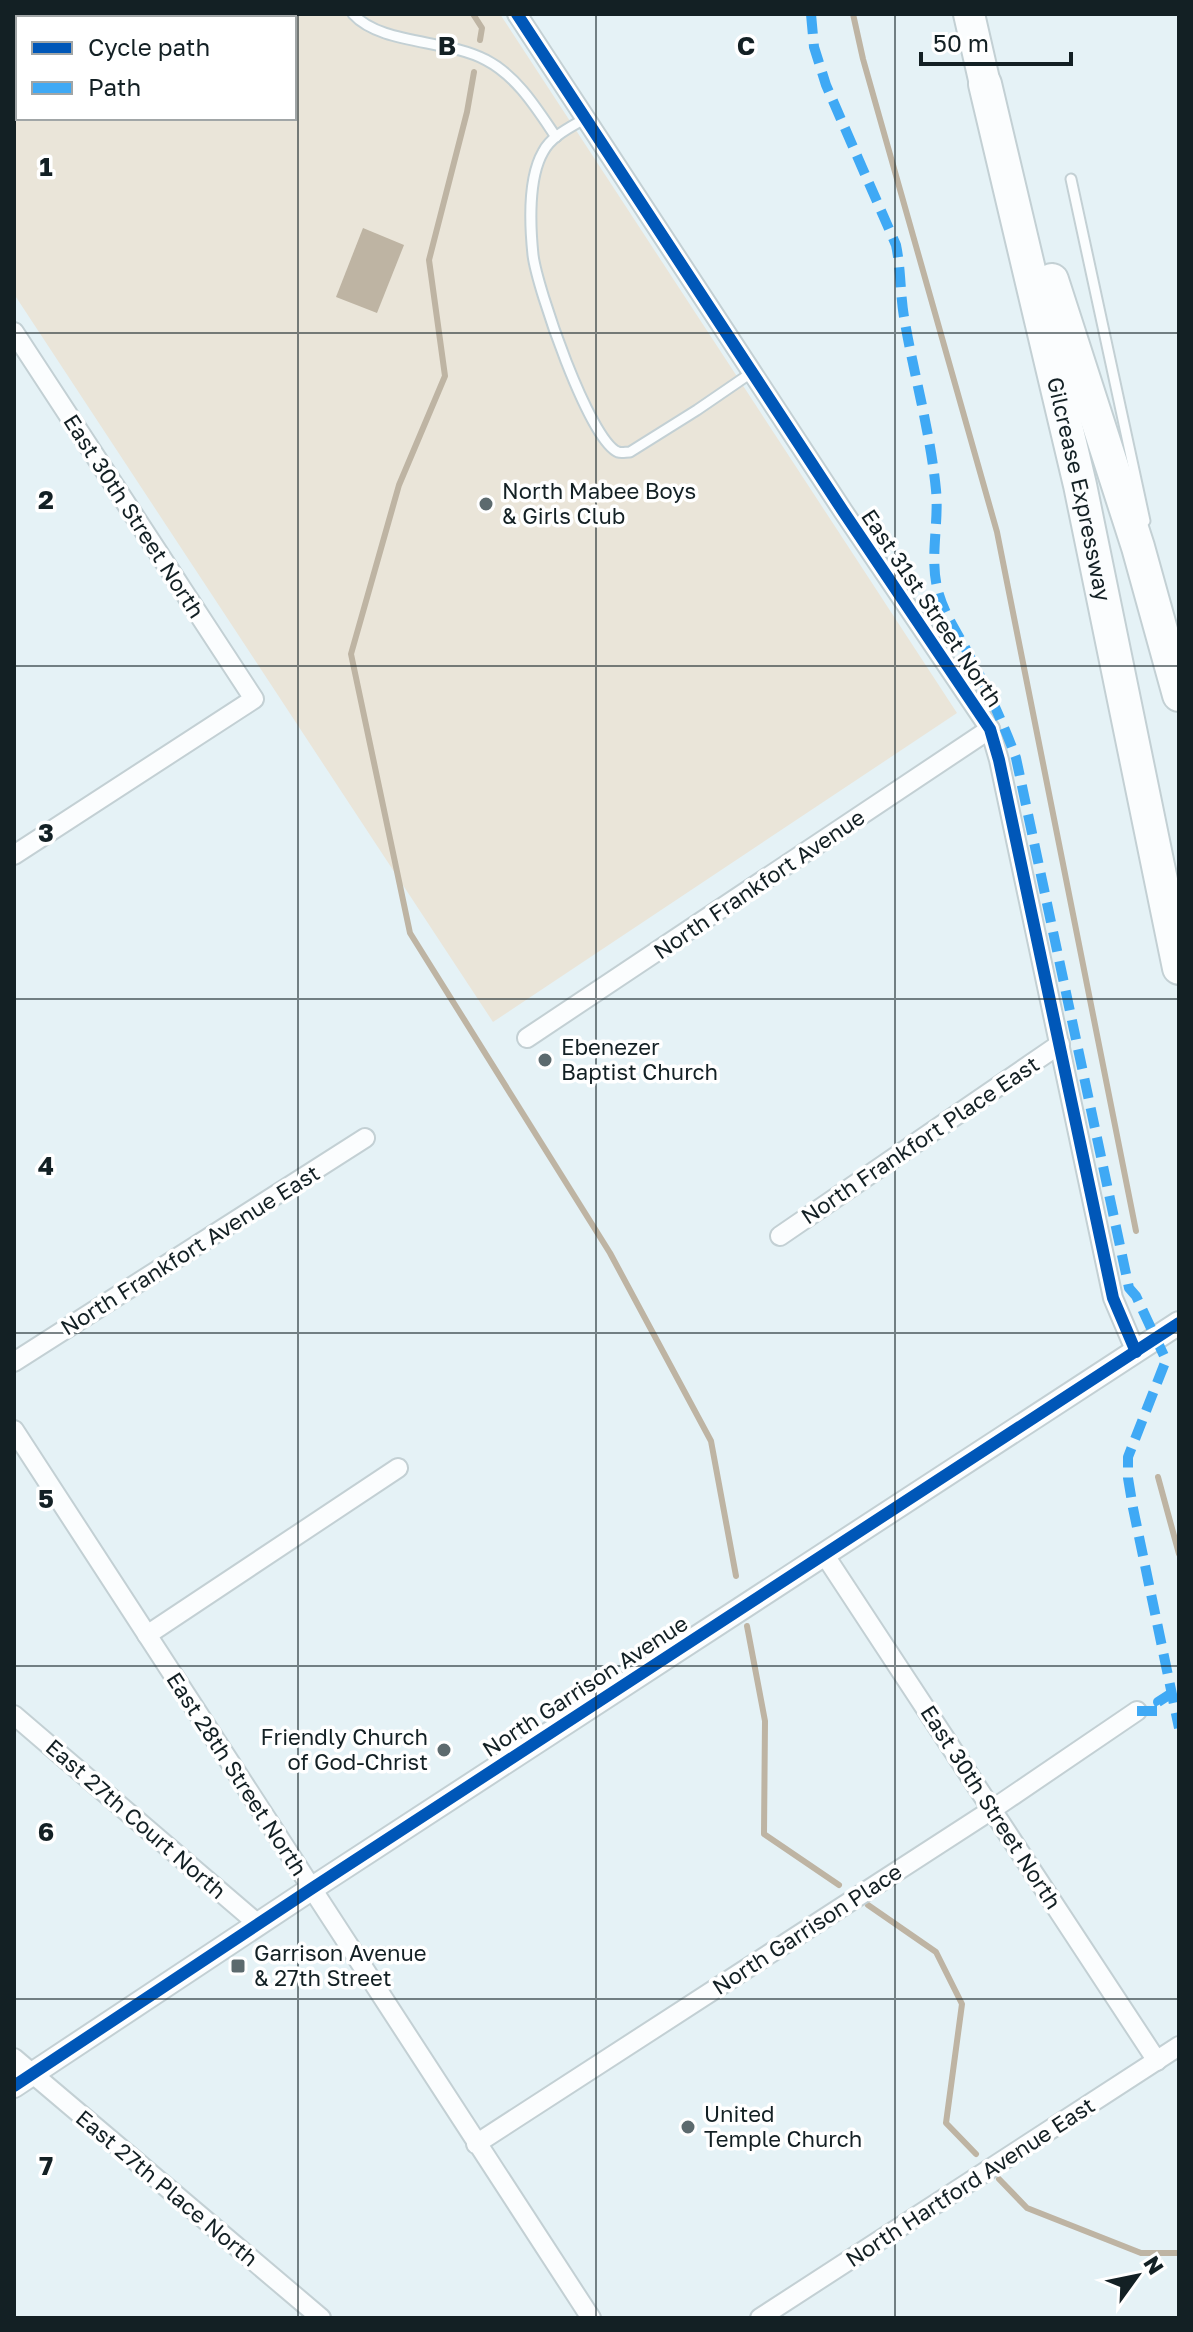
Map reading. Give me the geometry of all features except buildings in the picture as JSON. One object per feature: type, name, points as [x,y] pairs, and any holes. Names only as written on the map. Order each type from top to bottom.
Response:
[{"type":"highway","name":"Gilcrease Expressway","points":[[969,14],[1080,485],[1179,968]]},
{"type":"highway","points":[[985,84],[1022,185],[1138,547],[1179,695]]},
{"type":"street","name":"East 31st Street North","points":[[517,14],[751,373],[990,729],[1113,1298],[1136,1352]]},
{"type":"street","name":"East 30th Street North","points":[[14,332],[254,699],[17,847]]},
{"type":"street","name":"North Frankfort Avenue","points":[[527,1038],[990,729]]},
{"type":"street","name":"North Frankfort Place East","points":[[780,1236],[1060,1044]]},
{"type":"street","name":"North Frankfort Avenue East","points":[[14,1362],[365,1138]]},
{"type":"street","name":"North Garrison Avenue","points":[[23,2080],[1179,1323]]},
{"type":"street","name":"East 28th Street North","points":[[14,1430],[591,2318]]},
{"type":"street","points":[[147,1635],[398,1468]]},
{"type":"street","name":"East 30th Street North","points":[[824,1554],[1157,2061]]},
{"type":"street","name":"North Garrison Place","points":[[476,2144],[993,1809],[1137,1711]]},
{"type":"street","name":"East 27th Court North","points":[[14,1715],[258,1924]]},
{"type":"street","name":"North Hartford Avenue East","points":[[760,2318],[1179,2046]]},
{"type":"street","name":"East 27th Place North","points":[[14,2058],[23,2080],[321,2318]]},
{"type":"lane","points":[[353,14],[365,25],[380,32],[451,46],[485,59],[522,90],[556,137]]},
{"type":"lane","points":[[586,118],[556,137],[544,149],[537,169],[531,208],[533,258],[573,380],[608,443],[618,452],[630,452],[751,373]]},
{"type":"lane","points":[[1071,179],[1149,537]]},
{"type":"lane","points":[[1155,568],[1179,677]]},
{"type":"shaded area","name":"North Mabee Boys & Girls Club","points":[[14,14],[500,14],[957,713],[493,1022],[14,294]]},
{"type":"shaded area","points":[[363,228],[404,245],[377,313],[336,297]]},
{"type":"waterway","points":[[473,14],[482,28],[480,40]]},
{"type":"waterway","points":[[853,14],[863,59],[997,532],[1136,1231]]},
{"type":"waterway","points":[[474,72],[467,112],[429,260],[445,376],[399,485],[351,654],[410,933],[610,1253],[711,1441],[736,1576]]},
{"type":"waterway","points":[[1158,1477],[1179,1554]]},
{"type":"waterway","points":[[747,1626],[765,1721],[764,1834],[839,1885]]},
{"type":"waterway","points":[[868,1905],[936,1952],[962,2004],[946,2123],[976,2154]]},
{"type":"waterway","points":[[999,2179],[1027,2208],[1141,2253],[1179,2253]]},
{"type":"marked path","points":[[811,14],[814,47],[826,85],[896,245],[904,317],[933,468],[937,502],[934,563],[939,596],[994,705],[1016,758],[1129,1288],[1136,1296],[1166,1360],[1128,1457],[1128,1478],[1179,1728]]},
{"type":"marked path","points":[[1137,1711],[1160,1711],[1158,1702],[1172,1693]]},
{"type":"cycle path","points":[[517,14],[990,729],[1113,1298],[1136,1352]]},
{"type":"cycle path","points":[[14,2086],[1179,1323]]},
{"type":"place","name":"North Mabee Boys & Girls Club","points":[[486,504]]},
{"type":"place","name":"Ebenezer Baptist Church","points":[[545,1060]]},
{"type":"place","name":"Friendly Church of God-Christ","points":[[444,1750]]},
{"type":"place","name":"Garrison Avenue & 27th Street","points":[[238,1966]]},
{"type":"place","name":"United Temple Church","points":[[688,2127]]}]
